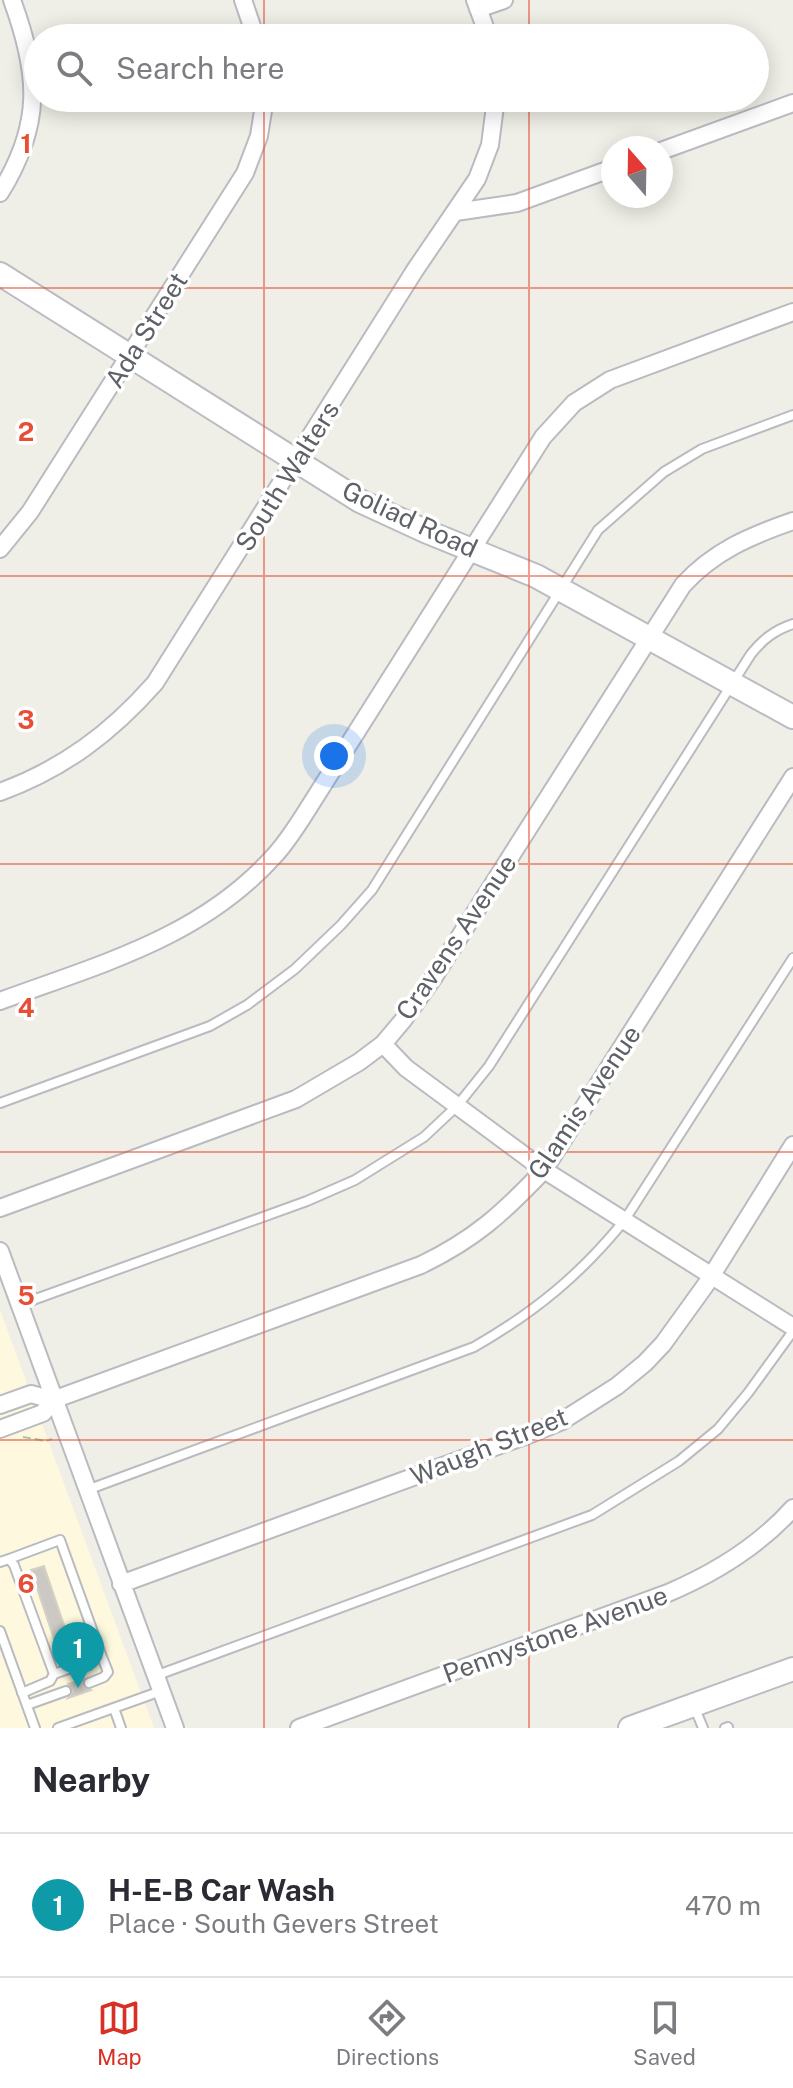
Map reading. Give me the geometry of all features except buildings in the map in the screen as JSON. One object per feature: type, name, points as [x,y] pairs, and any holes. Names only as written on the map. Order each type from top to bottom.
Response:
[{"type":"main road","name":"Goliad Road","points":[[0,274],[296,461],[386,514],[502,560],[793,717]]},
{"type":"main road","points":[[630,1728],[793,1669]]},
{"type":"street","points":[[12,0],[24,37]]},
{"type":"street","points":[[243,0],[251,24]]},
{"type":"street","points":[[484,24],[477,5],[504,0]]},
{"type":"street","points":[[769,112],[793,103]]},
{"type":"street","points":[[0,193],[22,151],[30,112]]},
{"type":"street","name":"Ada Street","points":[[0,549],[30,512],[245,173],[259,136],[263,112]]},
{"type":"street","name":"South Walters","points":[[0,792],[51,770],[80,753],[132,709],[174,656],[415,270],[456,212],[484,162],[495,112]]},
{"type":"street","points":[[673,147],[768,112]]},
{"type":"street","points":[[456,212],[517,203],[601,172]]},
{"type":"street","points":[[0,1001],[141,950],[173,935],[232,897],[258,873],[277,853],[304,815],[552,425],[586,394],[626,373],[793,312]]},
{"type":"street","name":"Cravens Avenue","points":[[0,1208],[296,1099],[325,1084],[383,1044],[434,977],[683,585],[710,559],[733,545],[793,521]]},
{"type":"street","name":"Glamis Avenue","points":[[53,1400],[421,1265],[487,1226],[544,1170],[793,777]]},
{"type":"street","points":[[383,1044],[406,1068],[544,1170],[793,1329]]},
{"type":"street","name":"Waugh Street","points":[[121,1584],[562,1421],[617,1386],[645,1363],[675,1329],[793,1145]]},
{"type":"street","points":[[0,1251],[175,1728]]},
{"type":"street","points":[[0,1405],[31,1394],[53,1400]]},
{"type":"street","points":[[0,1429],[43,1413],[53,1400]]},
{"type":"street","name":"Pennystone Avenue","points":[[299,1728],[689,1584],[730,1562],[793,1508]]},
{"type":"lane","points":[[0,1103],[210,1026],[247,1005],[295,969],[372,890],[598,530],[664,472],[702,449],[793,415]]},
{"type":"lane","points":[[19,1305],[307,1201],[355,1180],[424,1137],[457,1106],[489,1066],[762,641],[793,624]]},
{"type":"lane","points":[[86,1490],[474,1347],[514,1324],[557,1292],[596,1256],[624,1221],[793,958]]},
{"type":"lane","points":[[58,1728],[114,1708],[158,1683],[592,1515],[666,1470],[718,1429],[793,1329]]},
{"type":"lane","points":[[4,1560],[60,1540],[108,1672],[89,1683]]},
{"type":"lane","points":[[4,1560],[14,1565],[54,1674]]},
{"type":"lane","points":[[0,1631],[35,1728]]},
{"type":"lane","points":[[0,1664],[9,1656]]},
{"type":"lane","points":[[22,1693],[50,1681],[54,1674],[102,1657]]},
{"type":"lane","points":[[27,1705],[66,1691]]},
{"type":"lane","points":[[694,1705],[703,1728]]},
{"type":"lane","points":[[114,1708],[121,1728]]},
{"type":"path","points":[[21,1436],[46,1441],[54,1438]]},
{"type":"shaded area","points":[[0,1310],[31,1394],[154,1728],[0,1728]]},
{"type":"place","name":"H-E-B Car Wash","points":[[78,1688]]}]
